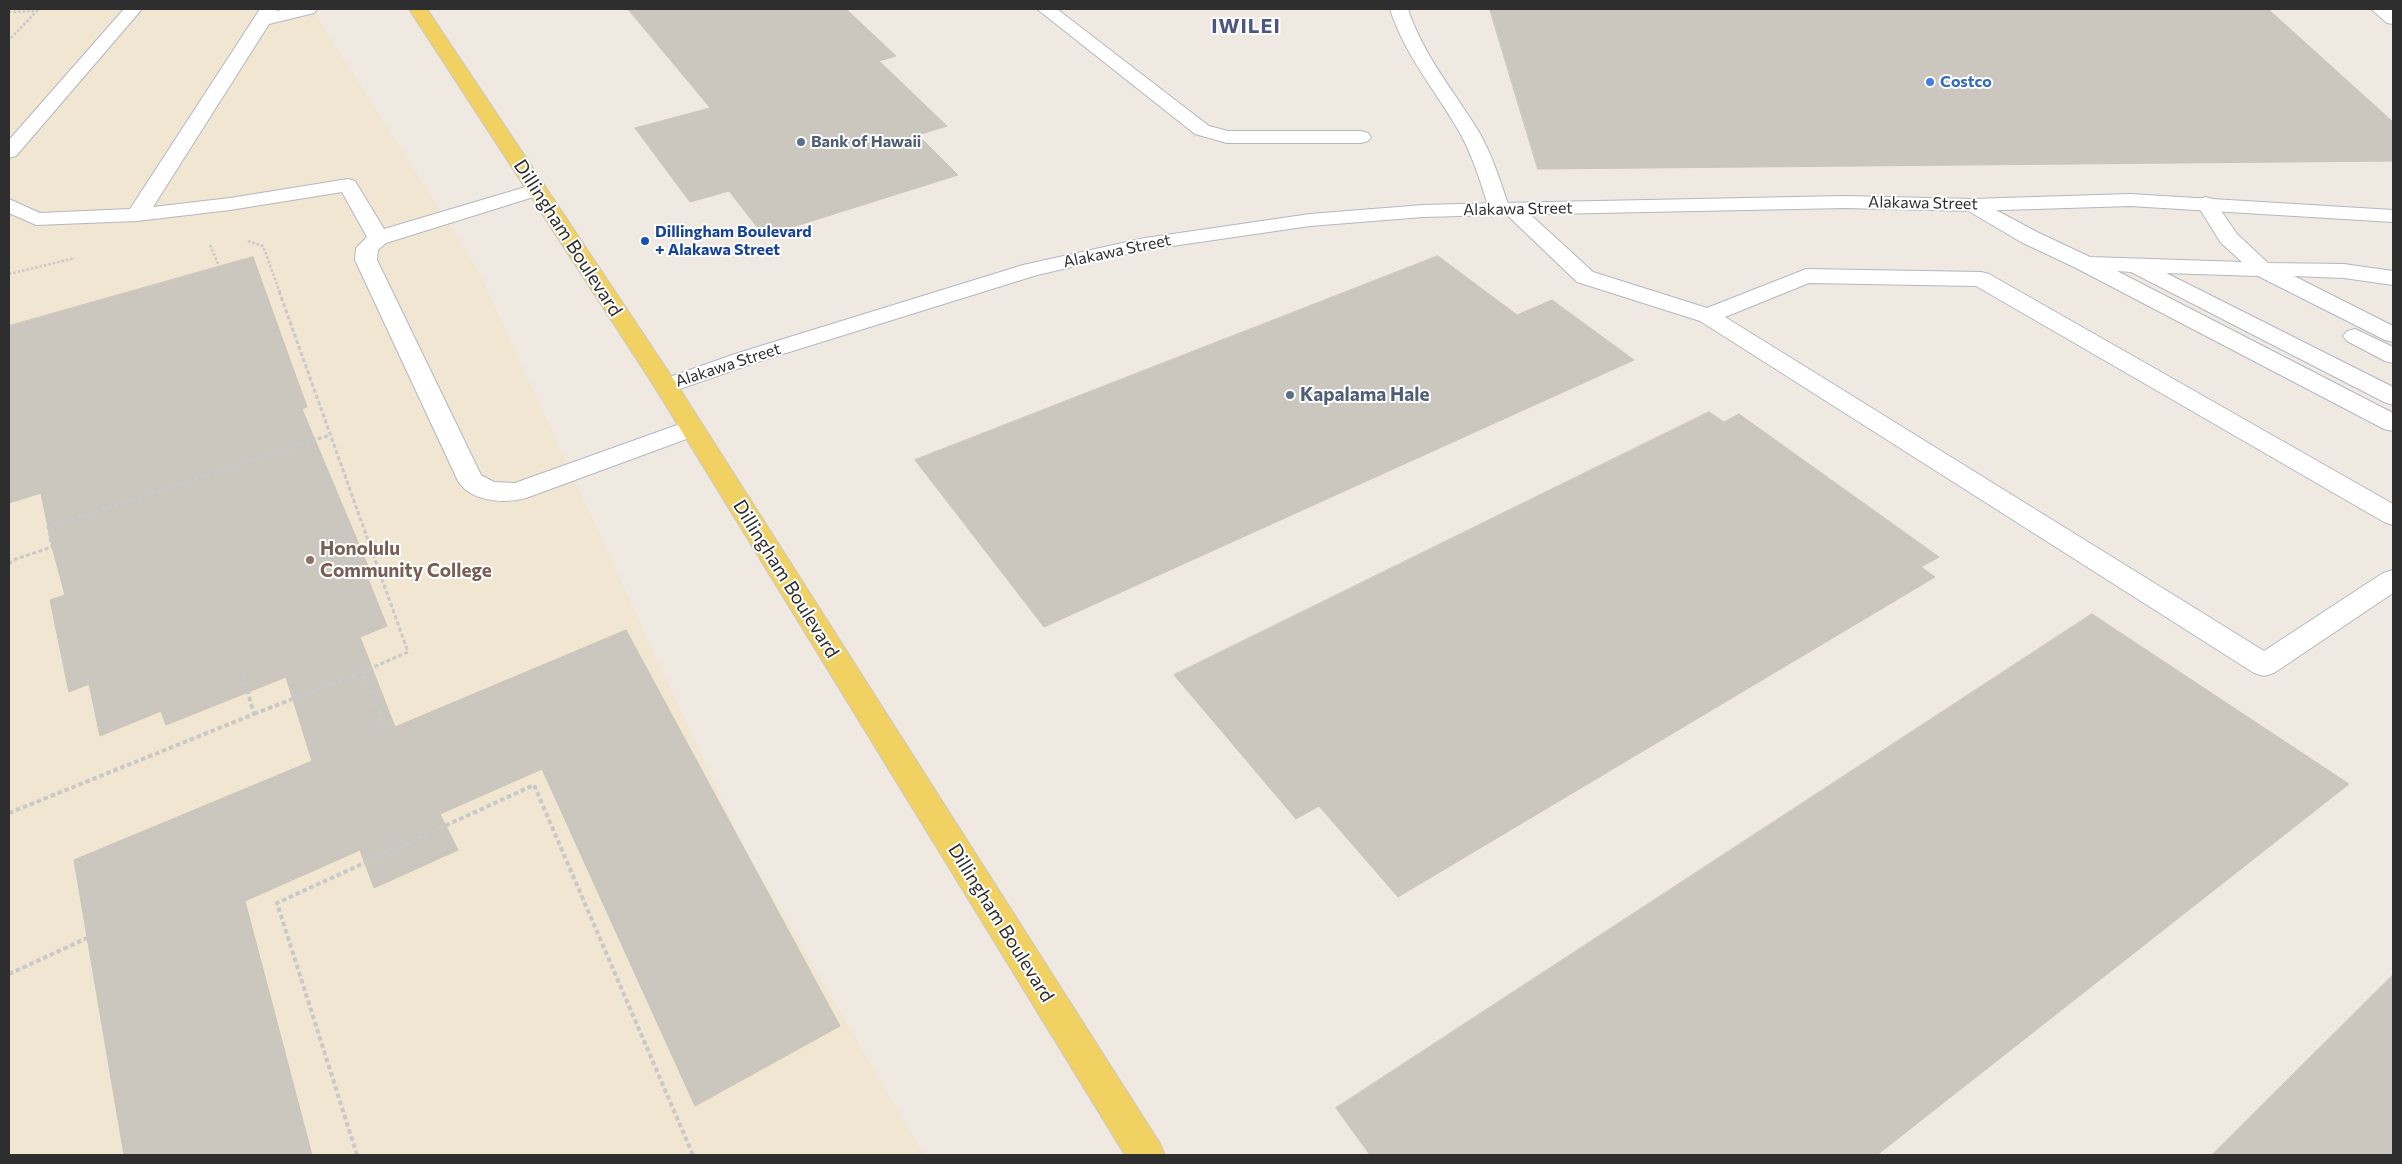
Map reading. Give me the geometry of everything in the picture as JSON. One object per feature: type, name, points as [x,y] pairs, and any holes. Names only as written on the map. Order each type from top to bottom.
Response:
[{"type":"main road","points":[[9,152],[133,9]]},
{"type":"main road","points":[[137,215],[265,14],[308,9]]},
{"type":"main road","name":"Dillingham Boulevard","points":[[418,9],[666,386],[1146,1155]]},
{"type":"main road","points":[[1046,9],[1202,130],[1212,134],[1242,138],[1361,137]]},
{"type":"main road","points":[[1399,9],[1404,30],[1471,135],[1506,209],[1586,277],[1708,316],[2264,665],[2393,580]]},
{"type":"main road","points":[[2380,9],[2393,19]]},
{"type":"main road","points":[[9,205],[36,219],[137,215],[230,204],[348,185],[378,238]]},
{"type":"main road","points":[[536,190],[378,238],[367,248],[366,260],[471,481],[489,491],[517,492],[692,428]]},
{"type":"main road","name":"Alakawa Street","points":[[666,386],[746,358],[1022,273],[1096,254],[1189,236],[1273,224],[1423,211],[1845,202],[1972,205],[2130,200],[2206,203],[2393,216]]},
{"type":"main road","points":[[2206,203],[2229,238],[2262,269],[2393,335]]},
{"type":"main road","points":[[1972,205],[2029,237],[2082,262],[2393,423]]},
{"type":"main road","points":[[2082,262],[2135,266],[2344,271],[2393,278]]},
{"type":"main road","points":[[2135,266],[2393,397]]},
{"type":"main road","points":[[2172,267],[2393,376]]},
{"type":"main road","points":[[2220,268],[2393,356]]},
{"type":"main road","points":[[2303,270],[2393,314]]},
{"type":"main road","points":[[2344,271],[2393,295]]},
{"type":"main road","points":[[1708,316],[1806,276],[1981,279],[2393,516]]},
{"type":"path","points":[[9,12],[37,11],[9,40]]},
{"type":"path","points":[[9,813],[408,652],[263,246],[245,241]]},
{"type":"path","points":[[209,242],[219,266]]},
{"type":"path","points":[[9,564],[13,560],[52,546],[48,526],[330,434]]},
{"type":"path","points":[[362,672],[388,730]]},
{"type":"path","points":[[243,675],[254,714]]},
{"type":"path","points":[[357,1155],[277,903],[534,785],[693,1155]]},
{"type":"path","points":[[9,974],[86,938]]},
{"type":"shaded area","name":"Honolulu Community College","points":[[9,9],[312,9],[478,270],[745,850],[924,1155],[9,1155]]},
{"type":"building","points":[[628,9],[846,9],[896,56],[879,61],[947,126],[918,135],[958,175],[764,236],[729,191],[690,202],[635,128],[710,108]]},
{"type":"building","name":"Costco","points":[[1490,9],[2268,9],[2393,122],[2393,161],[1538,169]]},
{"type":"building","points":[[1438,256],[1517,315],[1552,300],[1634,360],[1044,627],[915,460]]},
{"type":"building","points":[[253,257],[307,407],[302,409],[373,578],[368,579],[387,626],[360,637],[395,727],[626,630],[840,1026],[695,1106],[542,769],[440,814],[458,850],[374,888],[360,850],[245,901],[312,1155],[124,1155],[74,860],[312,761],[286,677],[166,725],[161,711],[100,736],[89,684],[69,692],[50,600],[65,595],[52,547],[41,493],[9,503],[9,326]]},
{"type":"building","points":[[1709,412],[1724,422],[1739,414],[1939,557],[1921,567],[1935,577],[1398,897],[1319,806],[1296,819],[1174,675]]},
{"type":"building","points":[[2092,614],[2349,784],[1877,1155],[1370,1155],[1336,1108]]},
{"type":"building","points":[[2393,975],[2393,1155],[2212,1155]]},
{"type":"place","name":"Costco","points":[[1930,82]]},
{"type":"place","name":"Bank of Hawaii","points":[[801,142]]},
{"type":"place","name":"Dillingham Boulevard + Alakawa Street","points":[[645,241]]},
{"type":"place","name":"Kapalama Hale","points":[[1290,395]]},
{"type":"place","name":"Honolulu Community College","points":[[310,560]]},
{"type":"district","name":"IWILEI","points":[[1246,26]]}]
